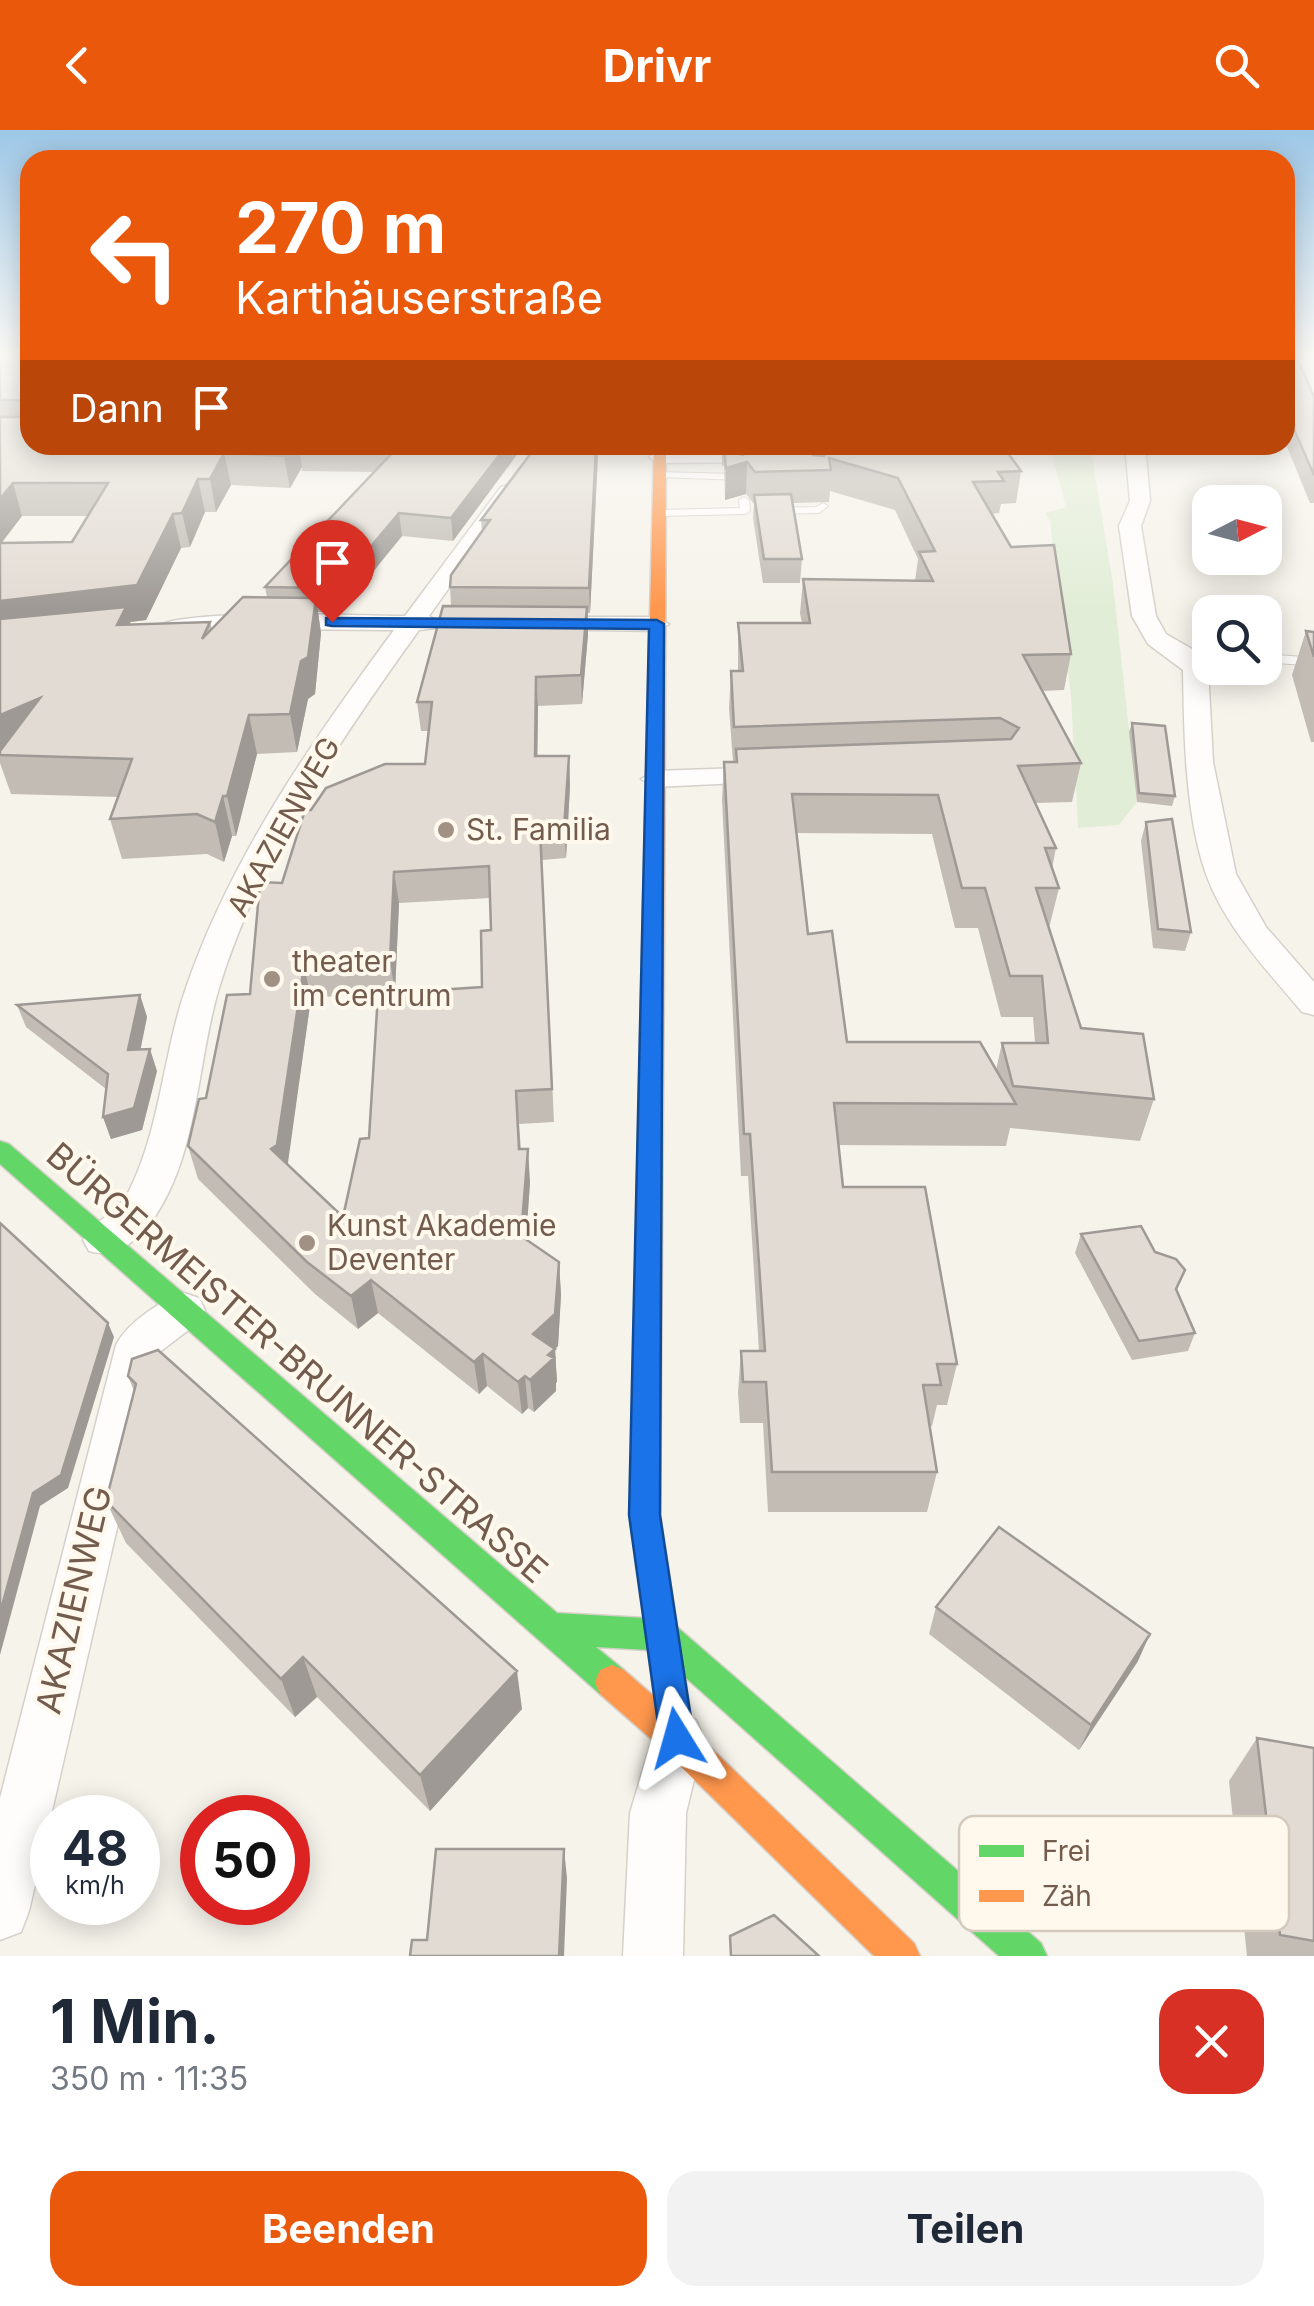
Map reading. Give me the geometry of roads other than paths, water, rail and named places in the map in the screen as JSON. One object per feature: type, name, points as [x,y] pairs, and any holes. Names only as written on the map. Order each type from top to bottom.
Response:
[{"type":"main road","points":[[659,455],[644,1502],[677,1738]]},
{"type":"main road","name":"BÜRGERMEISTER-BRUNNER-STRASSE","points":[[0,1150],[677,1738],[901,1956]]},
{"type":"main road","name":"BÜRGERMEISTER-BRUNNER-STRASSE","points":[[548,1628],[662,1634]]},
{"type":"main road","points":[[662,1634],[959,1895]]},
{"type":"main road","points":[[1000,1931],[1028,1956]]},
{"type":"street","points":[[533,455],[786,456]]},
{"type":"street","name":"AKAZIENWEG","points":[[103,1240],[130,1222],[155,1178],[203,986],[252,877],[322,754],[533,455]]},
{"type":"street","points":[[1136,455],[1140,502],[1130,526],[1144,616],[1157,638],[1192,652]]},
{"type":"street","points":[[135,632],[236,622],[456,623]]},
{"type":"street","points":[[516,624],[657,624]]},
{"type":"street","points":[[1197,685],[1199,762],[1221,874],[1252,931],[1314,1004]]},
{"type":"street","points":[[655,779],[796,774]]},
{"type":"street","name":"AKAZIENWEG","points":[[0,1911],[138,1345],[184,1310]]},
{"type":"street","points":[[653,1956],[658,1813],[677,1738]]},
{"type":"lane","points":[[659,455],[712,477],[758,474]]},
{"type":"lane","points":[[659,513],[714,506],[819,510],[823,506]]},
{"type":"lane","points":[[1282,659],[1304,661]]},
{"type":"place","name":"St. Familia","points":[[446,830]]},
{"type":"place","name":"theater im centrum","points":[[272,979]]},
{"type":"place","name":"Kunst Akademie Deventer","points":[[307,1243]]}]
